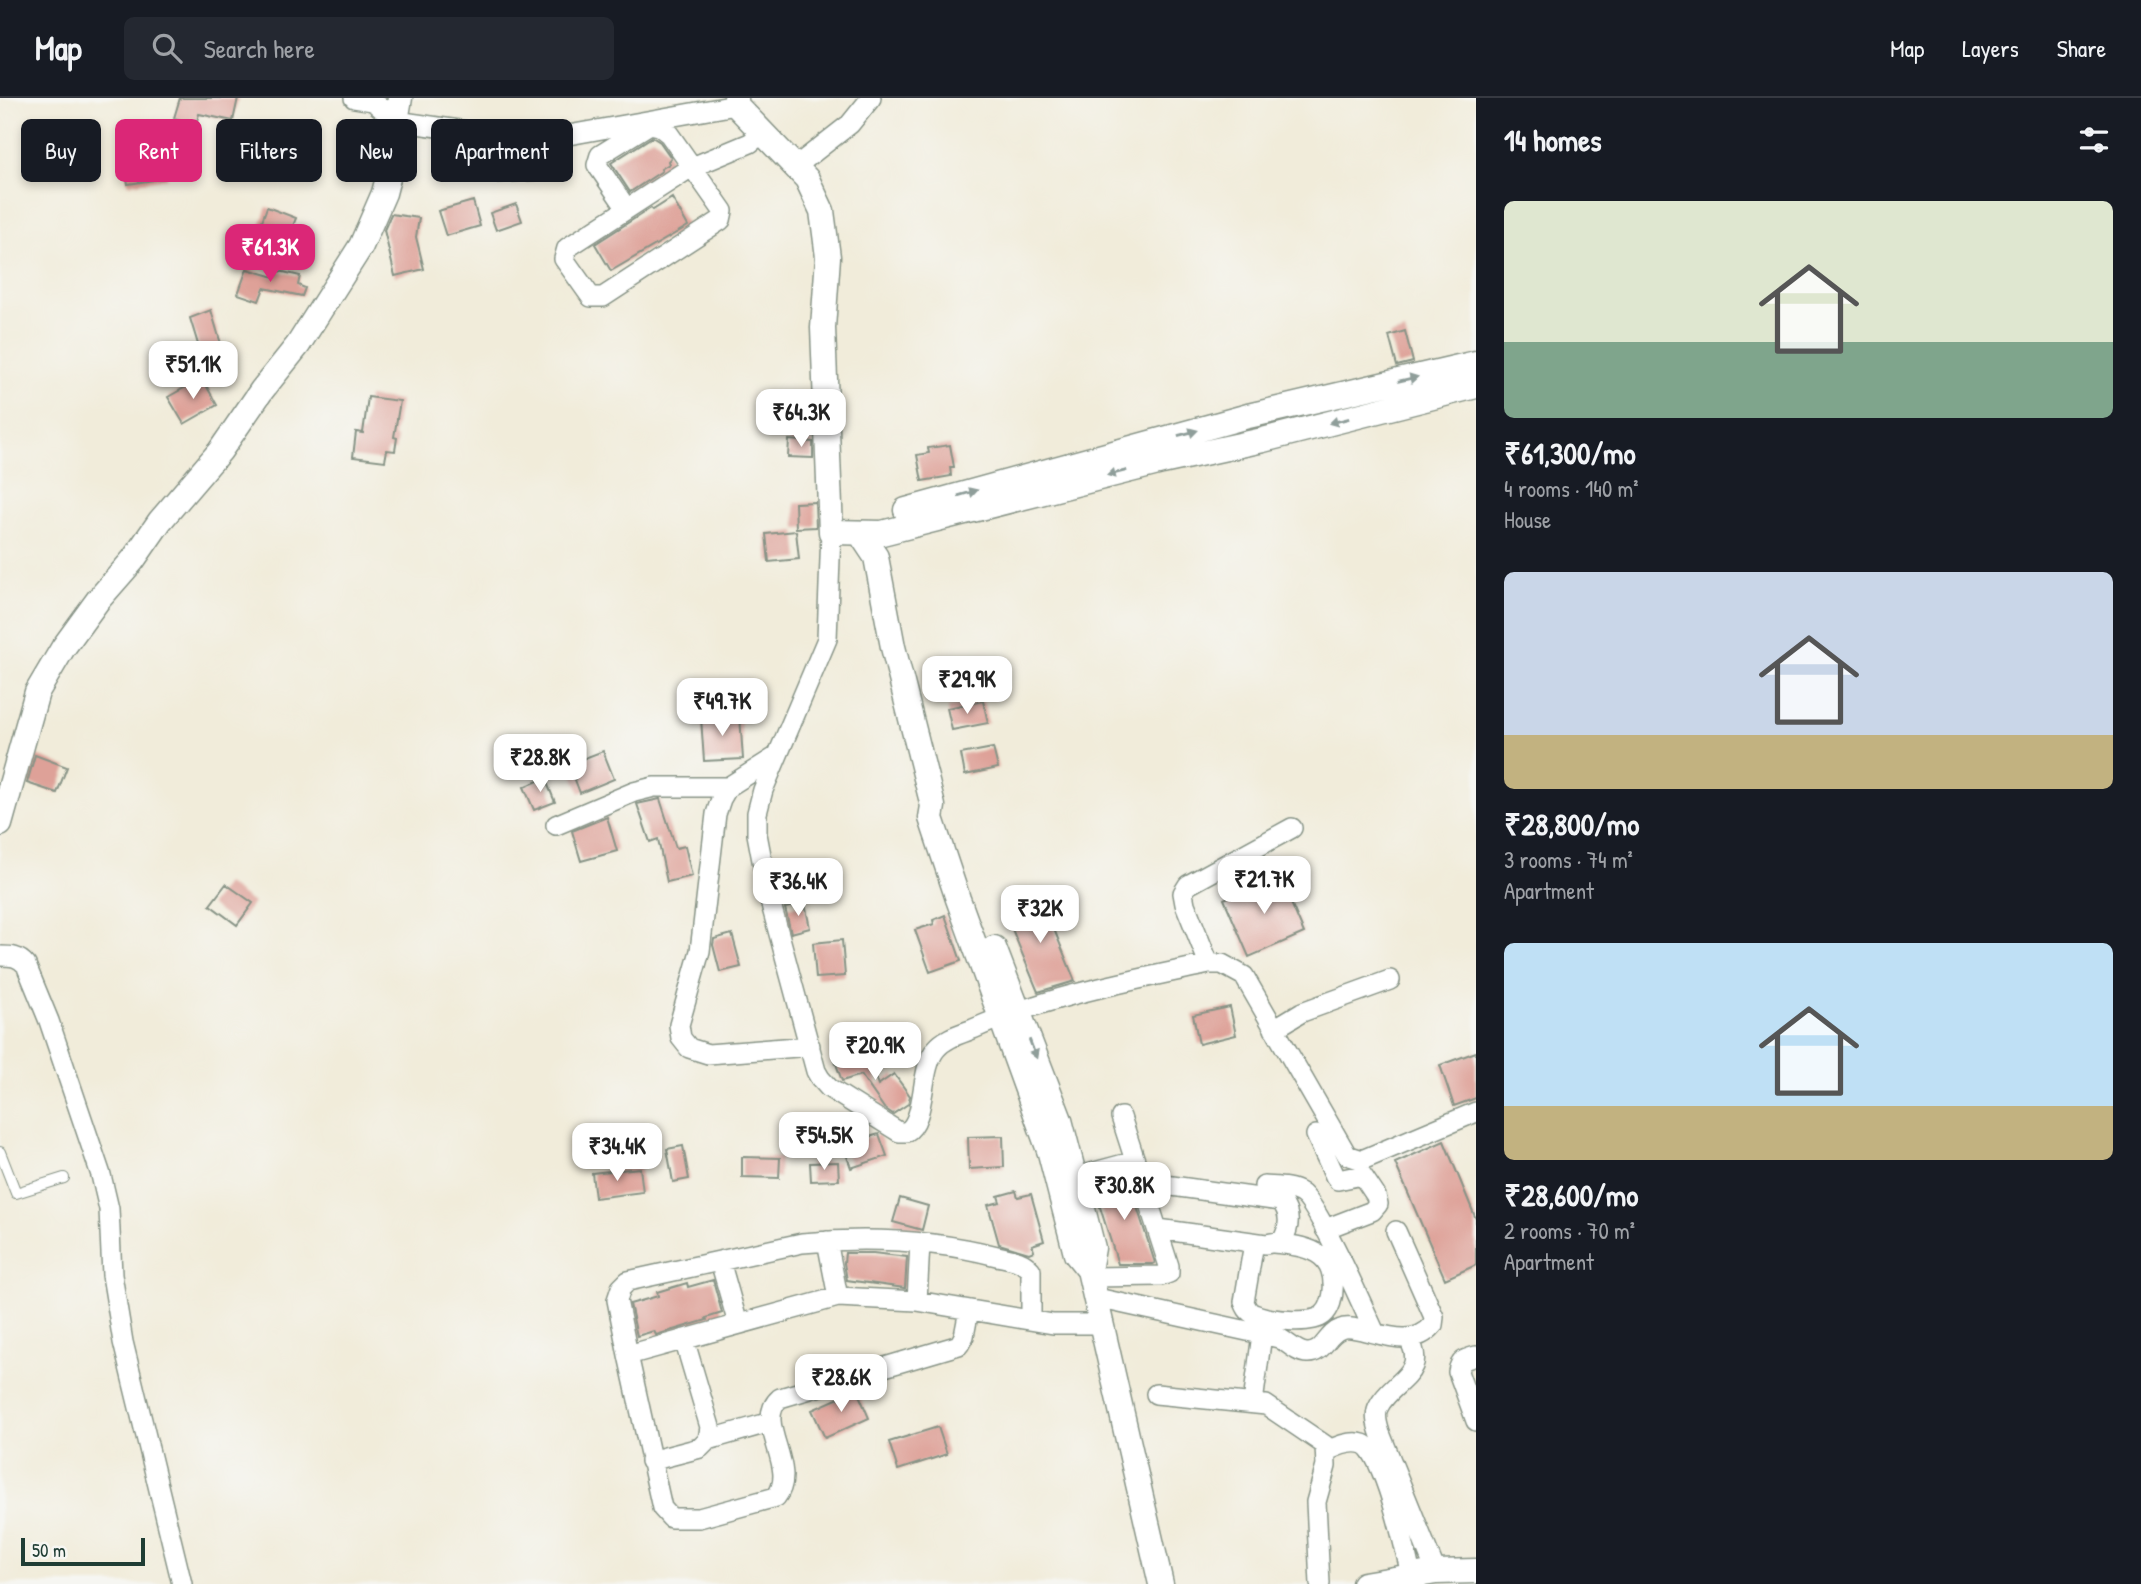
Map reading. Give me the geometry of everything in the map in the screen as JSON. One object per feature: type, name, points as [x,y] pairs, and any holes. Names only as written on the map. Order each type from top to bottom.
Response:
[{"type":"street","points":[[354,98],[508,137],[537,138],[563,136],[736,102],[807,179],[822,211],[828,257],[823,328],[831,532],[827,639],[763,790],[757,813],[757,834],[769,897],[816,1071],[829,1088],[899,1132],[906,1132],[915,1123],[928,1061],[946,1040],[1010,1014],[1090,990],[1209,964],[1222,964],[1244,976],[1347,1155],[1362,1160],[1476,1112]]},
{"type":"street","points":[[795,167],[850,124],[871,98]]},
{"type":"street","points":[[2,811],[37,692],[63,648],[98,600],[133,560],[160,521],[220,451],[262,390],[298,345],[361,246],[384,193],[396,147],[398,110]]},
{"type":"street","points":[[627,209],[597,165],[600,155],[650,124],[659,126],[669,134],[690,168],[723,211],[721,220],[603,297],[591,297],[564,259],[568,247],[627,209],[690,168],[750,143],[764,132]]},
{"type":"street","points":[[860,533],[874,519],[999,484],[1248,416],[1476,363]]},
{"type":"street","points":[[831,532],[882,533],[1476,386]]},
{"type":"street","points":[[860,533],[876,557],[893,647],[933,806],[931,818],[965,896],[1050,1123],[1076,1177],[1093,1248],[1092,1282]]},
{"type":"street","points":[[777,756],[728,787],[720,799],[700,951],[679,1025],[681,1038],[689,1048],[708,1054],[810,1046]]},
{"type":"street","points":[[556,825],[634,792],[654,787],[728,787]]},
{"type":"street","points":[[1209,964],[1185,904],[1184,893],[1188,885],[1292,828]]},
{"type":"street","points":[[0,957],[13,956],[26,965],[49,1021],[101,1175],[109,1209],[112,1275],[123,1342],[182,1584]]},
{"type":"street","points":[[1274,1029],[1301,1012],[1390,980]]},
{"type":"street","points":[[1092,1282],[1161,1276],[1168,1273],[1169,1266],[1158,1229],[1121,1117]]},
{"type":"street","points":[[1050,1123],[1050,1153],[1076,1254],[1092,1282],[1103,1324],[1161,1584]]},
{"type":"street","points":[[1316,1135],[1338,1180],[1362,1175],[1376,1196],[1378,1204],[1372,1211],[1325,1229]]},
{"type":"street","points":[[1076,1177],[1135,1161]]},
{"type":"street","points":[[1143,1182],[1281,1201],[1287,1208],[1288,1226],[1282,1241],[1274,1243]]},
{"type":"street","points":[[1264,1186],[1286,1187],[1305,1195],[1325,1229],[1375,1333]]},
{"type":"street","points":[[1158,1229],[1306,1248],[1326,1261],[1334,1291],[1324,1314],[1315,1320],[1301,1321],[1263,1317],[1247,1308],[1244,1302],[1254,1243]]},
{"type":"street","points":[[1092,1282],[1279,1338],[1309,1354],[1317,1352],[1341,1329],[1350,1328],[1408,1338],[1419,1337],[1433,1325],[1434,1317],[1396,1231]]},
{"type":"street","points":[[970,1310],[959,1345],[780,1398],[773,1404],[771,1422],[783,1472],[781,1491],[776,1497],[699,1518],[671,1518],[662,1508],[617,1300],[621,1288],[628,1281],[802,1242],[902,1240],[969,1249],[1024,1262],[1031,1270],[1031,1320]]},
{"type":"street","points":[[827,1241],[838,1297]]},
{"type":"street","points":[[917,1301],[920,1243]]},
{"type":"street","points":[[720,1261],[738,1324]]},
{"type":"street","points":[[628,1355],[838,1297],[917,1301],[1054,1324],[1103,1324]]},
{"type":"street","points":[[1253,1403],[1262,1334]]},
{"type":"street","points":[[1408,1338],[1415,1349],[1416,1357],[1401,1383],[1378,1407],[1376,1417],[1436,1572]]},
{"type":"street","points":[[684,1339],[710,1427],[708,1440]]},
{"type":"street","points":[[1476,1356],[1464,1359],[1458,1372],[1476,1421]]},
{"type":"street","points":[[1156,1394],[1266,1405],[1320,1440],[1326,1451],[1326,1466],[1316,1502],[1320,1584]]},
{"type":"street","points":[[650,1461],[700,1448],[708,1440],[771,1422]]},
{"type":"street","points":[[1326,1451],[1352,1443],[1363,1444],[1370,1449],[1382,1471],[1404,1541],[1411,1575]]},
{"type":"street","points":[[1364,1584],[1436,1572],[1476,1571]]},
{"type":"lane","points":[[0,1152],[16,1193],[64,1178]]},
{"type":"building","points":[[180,98],[238,98],[233,119],[199,114],[198,119],[174,118]]},
{"type":"building","points":[[652,137],[660,142],[671,158],[669,164],[630,192],[611,163]]},
{"type":"building","points":[[672,198],[688,226],[611,271],[595,244],[651,208],[653,210]]},
{"type":"building","points":[[473,201],[480,226],[446,236],[438,211]]},
{"type":"building","points":[[516,204],[522,221],[496,230],[490,213]]},
{"type":"building","points":[[267,207],[296,218],[286,243],[258,232]]},
{"type":"building","points":[[391,214],[419,218],[416,237],[424,269],[395,276],[384,230]]},
{"type":"building","points":[[247,269],[274,277],[275,270],[300,276],[298,285],[305,288],[302,296],[264,288],[259,301],[238,294]]},
{"type":"building","points":[[211,310],[221,344],[200,351],[190,318]]},
{"type":"building","points":[[1405,331],[1413,362],[1397,366],[1389,336]]},
{"type":"building","points":[[202,378],[217,405],[184,424],[168,397]]},
{"type":"building","points":[[368,397],[400,401],[394,437],[397,438],[395,451],[387,450],[385,461],[353,457],[356,432],[363,433]]},
{"type":"building","points":[[789,440],[813,442],[813,458],[788,457]]},
{"type":"building","points":[[950,445],[954,467],[950,467],[951,476],[922,481],[917,455],[929,453],[928,448]]},
{"type":"building","points":[[815,502],[816,527],[796,528],[795,503]]},
{"type":"building","points":[[796,531],[799,559],[769,562],[766,534]]},
{"type":"building","points":[[983,701],[988,723],[952,730],[947,708]]},
{"type":"building","points":[[740,716],[743,759],[704,761],[701,718]]},
{"type":"building","points":[[993,748],[998,768],[965,775],[961,754]]},
{"type":"building","points":[[603,751],[614,779],[580,793],[569,764]]},
{"type":"building","points":[[35,755],[67,767],[57,793],[27,783]]},
{"type":"building","points":[[545,778],[555,802],[534,810],[524,787]]},
{"type":"building","points":[[660,799],[676,848],[685,846],[692,876],[667,882],[658,839],[650,842],[637,804]]},
{"type":"building","points":[[607,817],[617,851],[581,861],[572,831]]},
{"type":"building","points":[[1279,875],[1304,933],[1249,957],[1224,899]]},
{"type":"building","points":[[226,884],[253,903],[237,925],[210,905]]},
{"type":"building","points":[[1041,897],[1075,981],[1038,992],[1005,912]]},
{"type":"building","points":[[805,904],[810,928],[791,933],[785,908]]},
{"type":"building","points":[[945,915],[961,961],[930,972],[915,930],[934,924],[933,920]]},
{"type":"building","points":[[732,934],[741,967],[720,972],[714,939]]},
{"type":"building","points":[[842,940],[845,976],[816,978],[813,943]]},
{"type":"building","points":[[1230,1007],[1236,1035],[1199,1044],[1193,1015]]},
{"type":"building","points":[[866,1051],[878,1085],[894,1074],[910,1096],[908,1104],[893,1114],[884,1108],[861,1075],[842,1081],[835,1061]]},
{"type":"building","points":[[1476,1052],[1476,1098],[1454,1106],[1440,1065]]},
{"type":"building","points":[[879,1134],[887,1156],[851,1168],[843,1145]]},
{"type":"building","points":[[1003,1136],[1004,1167],[969,1169],[968,1137]]},
{"type":"building","points":[[1444,1141],[1476,1219],[1476,1265],[1445,1279],[1395,1163]]},
{"type":"building","points":[[683,1146],[689,1179],[673,1182],[667,1149]]},
{"type":"building","points":[[742,1157],[780,1158],[779,1178],[742,1177]]},
{"type":"building","points":[[838,1162],[839,1180],[811,1181],[810,1163]]},
{"type":"building","points":[[640,1168],[643,1192],[595,1198],[592,1173]]},
{"type":"building","points":[[1127,1176],[1155,1263],[1153,1264],[1118,1264],[1093,1185]]},
{"type":"building","points":[[1016,1191],[1018,1197],[1031,1194],[1044,1241],[1032,1245],[1034,1251],[1029,1253],[999,1244],[988,1205],[1000,1202],[998,1196]]},
{"type":"building","points":[[900,1198],[928,1206],[922,1230],[893,1222]]},
{"type":"building","points":[[845,1253],[907,1257],[905,1288],[847,1280]]},
{"type":"building","points":[[713,1280],[722,1313],[656,1335],[654,1331],[637,1336],[630,1304],[658,1296],[657,1292],[687,1283],[688,1287]]},
{"type":"building","points":[[857,1390],[869,1418],[825,1438],[812,1410]]},
{"type":"building","points":[[938,1427],[947,1454],[898,1470],[889,1442]]}]
